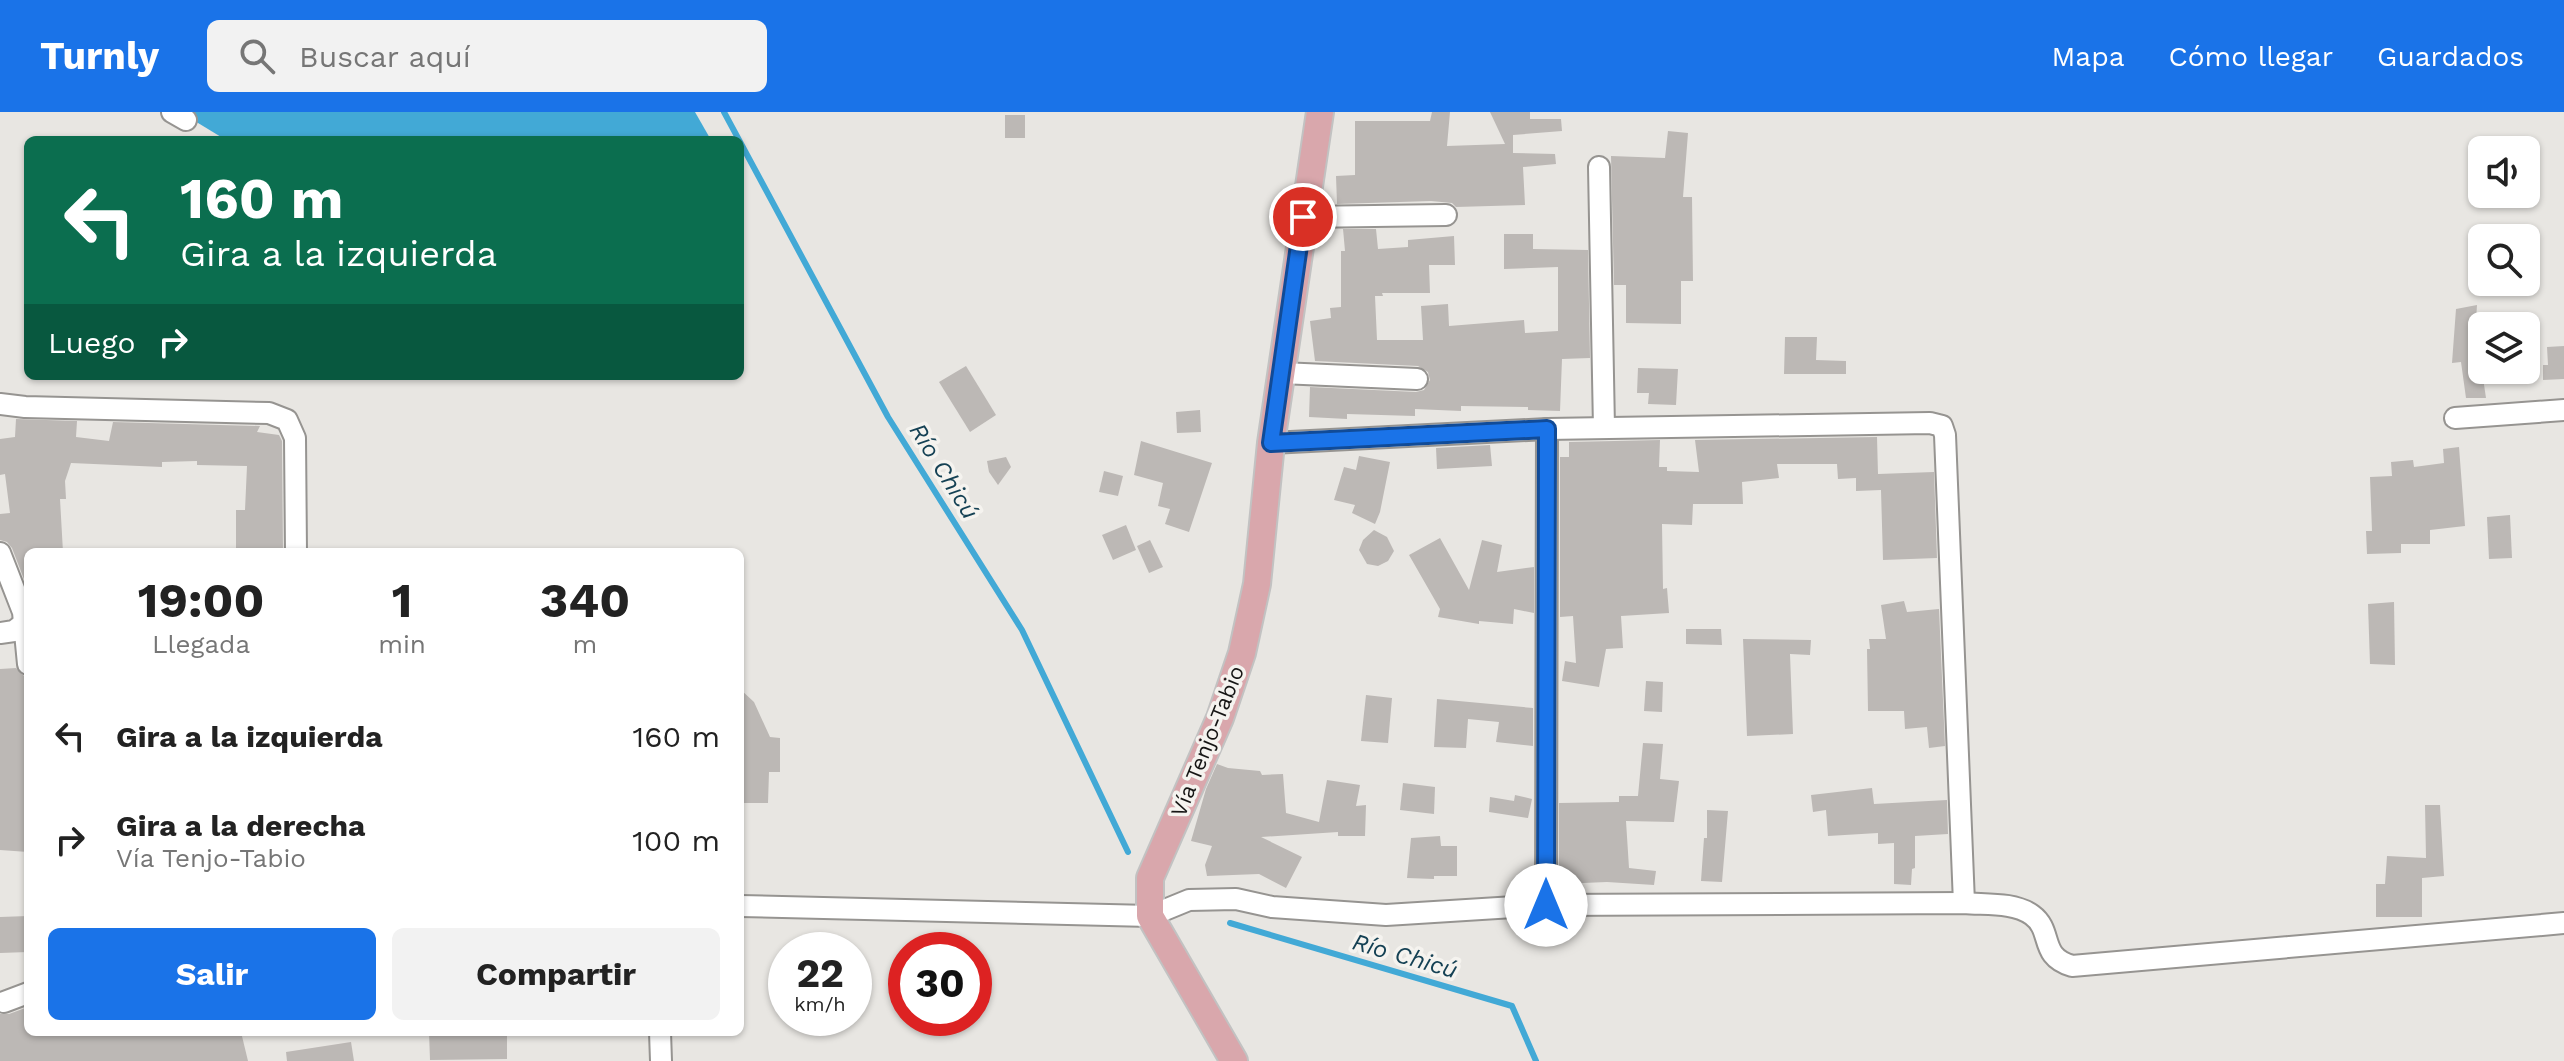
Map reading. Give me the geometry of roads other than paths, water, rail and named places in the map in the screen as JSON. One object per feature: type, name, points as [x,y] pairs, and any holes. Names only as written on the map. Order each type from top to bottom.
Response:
[{"type":"main road","name":"Vía Tenjo-Tabio","points":[[1150,916],[1150,878],[1220,718],[1242,653],[1257,584],[1271,443],[1320,112]]},
{"type":"main road","points":[[1150,916],[1234,1061]]},
{"type":"street","points":[[1599,167],[1604,428]]},
{"type":"street","points":[[1303,217],[1446,215]]},
{"type":"street","points":[[1281,373],[1417,379]]},
{"type":"street","points":[[0,404],[269,413],[287,420],[295,438],[296,548]]},
{"type":"street","points":[[2455,418],[2564,410]]},
{"type":"street","points":[[1271,443],[1547,429],[1930,423],[1942,426],[1946,450],[1964,903]]},
{"type":"street","points":[[1546,905],[1547,429]]},
{"type":"street","points":[[0,553],[23,612],[24,632]]},
{"type":"street","points":[[0,633],[14,631],[23,624]]},
{"type":"street","points":[[744,906],[1150,916],[1189,900],[1236,899],[1272,907],[1386,915],[1546,905],[1964,903],[2017,907],[2034,916],[2051,956],[2072,966],[2564,923]]},
{"type":"street","points":[[4,1002],[24,994]]},
{"type":"street","points":[[660,1036],[661,1061]]},
{"type":"water","points":[[180,112],[695,112],[709,136],[219,136]]},
{"type":"waterway","name":"Río Chicú","points":[[724,112],[737,136]]},
{"type":"waterway","name":"Río Chicú","points":[[744,149],[888,417],[1022,630],[1128,852]]},
{"type":"waterway","name":"Río Chicú","points":[[1230,923],[1512,1006],[1536,1061]]}]
